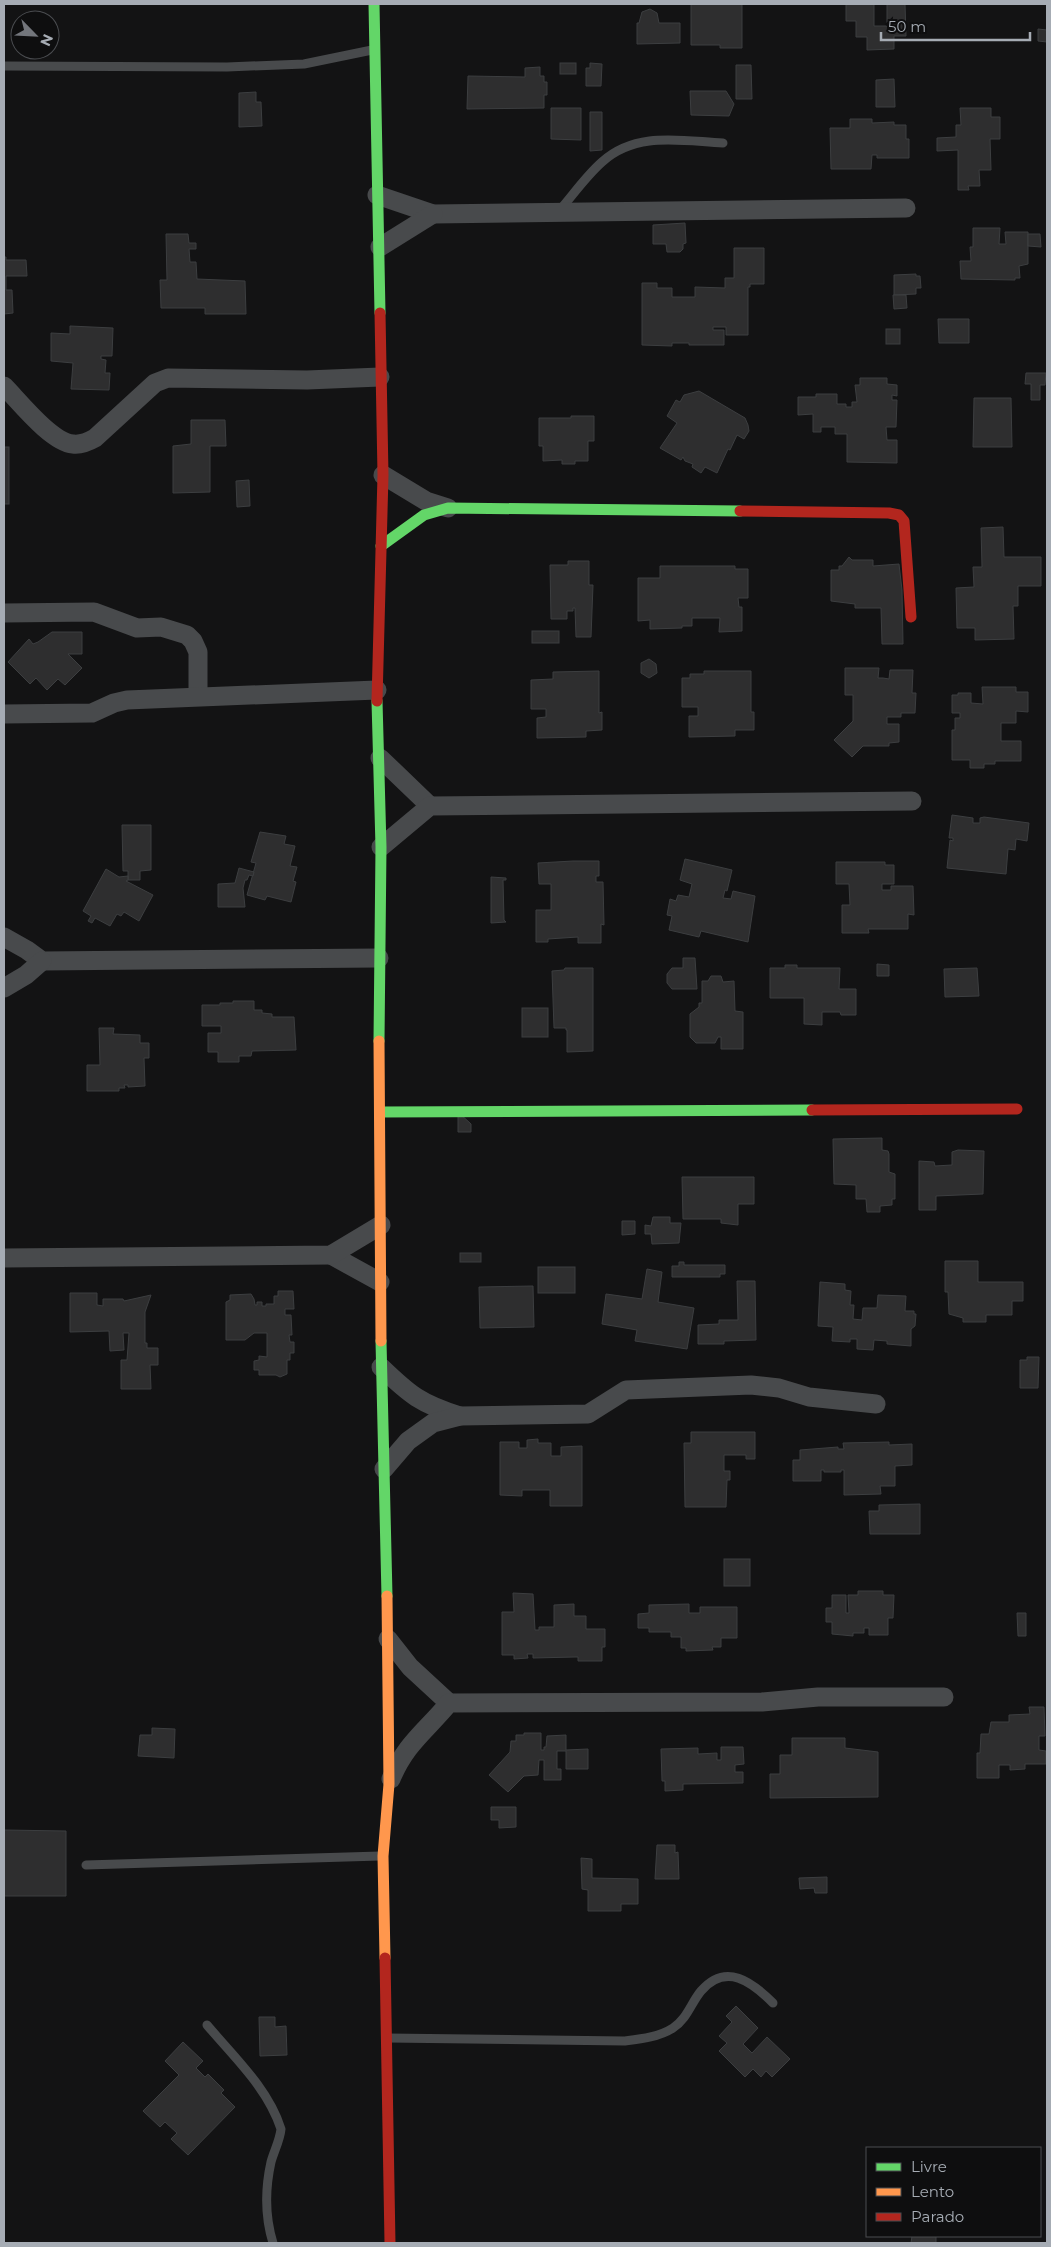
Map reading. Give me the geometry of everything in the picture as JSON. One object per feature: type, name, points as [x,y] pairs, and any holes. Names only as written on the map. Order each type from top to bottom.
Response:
[{"type":"street","points":[[374,4],[383,474],[377,690],[381,847],[379,958],[380,1282],[388,1639],[389,1784],[383,1856],[390,2243]]},
{"type":"street","points":[[378,195],[434,214],[906,208]]},
{"type":"street","points":[[380,247],[434,214]]},
{"type":"street","points":[[4,386],[57,439],[72,444],[84,443],[95,438],[155,383],[168,378],[307,380],[380,377]]},
{"type":"street","points":[[383,474],[426,501],[448,508],[899,515],[904,521],[911,617]]},
{"type":"street","points":[[381,546],[424,515],[448,508]]},
{"type":"street","points":[[4,613],[94,612],[137,628],[162,627],[187,635],[193,641],[198,652],[198,696]]},
{"type":"street","points":[[4,714],[92,713],[114,703],[127,700],[377,690]]},
{"type":"street","points":[[380,758],[430,806]]},
{"type":"street","points":[[381,847],[430,806],[912,801]]},
{"type":"street","points":[[4,937],[42,961],[379,958]]},
{"type":"street","points":[[4,988],[26,975],[42,961]]},
{"type":"street","points":[[380,1112],[1017,1109]]},
{"type":"street","points":[[331,1255],[381,1225]]},
{"type":"street","points":[[4,1258],[331,1255],[380,1282]]},
{"type":"street","points":[[382,1368],[409,1393],[431,1407],[460,1416]]},
{"type":"street","points":[[384,1469],[408,1441],[433,1423],[460,1416],[588,1414],[626,1390],[752,1385],[779,1388],[809,1397],[876,1404]]},
{"type":"street","points":[[388,1639],[410,1667],[448,1703],[762,1702],[818,1697],[944,1697]]},
{"type":"street","points":[[389,1784],[400,1758],[416,1737],[436,1719],[448,1703]]},
{"type":"lane","points":[[4,66],[227,67],[304,64],[375,49]]},
{"type":"lane","points":[[559,211],[602,161],[630,144],[654,139],[723,143]]},
{"type":"lane","points":[[86,1865],[383,1856]]},
{"type":"lane","points":[[386,2038],[625,2041],[643,2039],[656,2036],[674,2028],[686,2015],[701,1991],[714,1981],[728,1976],[741,1978],[755,1986],[773,2003]]},
{"type":"lane","points":[[207,2025],[252,2077],[270,2104],[281,2129],[271,2161],[266,2196],[268,2229],[273,2243]]},
{"type":"building","points":[[691,4],[742,4],[742,48],[720,48],[720,45],[691,45]]},
{"type":"building","points":[[846,4],[874,4],[874,26],[887,26],[887,4],[905,4],[906,36],[894,36],[894,49],[867,50],[867,37],[856,37],[856,21],[846,21]]},
{"type":"building","points":[[650,9],[657,13],[659,23],[680,23],[680,43],[637,44],[637,23],[639,23],[642,12]]},
{"type":"building","points":[[1038,29],[1047,30],[1047,42],[1038,41]]},
{"type":"building","points":[[560,63],[576,63],[576,74],[560,74]]},
{"type":"building","points":[[590,63],[602,64],[601,86],[586,86],[586,68],[590,68]]},
{"type":"building","points":[[736,65],[751,65],[752,99],[736,99]]},
{"type":"building","points":[[540,67],[540,76],[544,76],[544,82],[547,82],[544,108],[467,109],[468,76],[525,77],[525,68]]},
{"type":"building","points":[[894,79],[895,107],[876,107],[876,80]]},
{"type":"building","points":[[690,91],[726,91],[734,104],[729,116],[691,115]]},
{"type":"building","points":[[256,92],[256,102],[261,102],[262,126],[239,127],[239,93]]},
{"type":"building","points":[[551,108],[581,108],[581,140],[551,139]]},
{"type":"building","points":[[960,108],[991,108],[991,117],[1000,117],[1000,139],[990,139],[991,170],[979,170],[980,186],[968,186],[969,190],[958,190],[958,150],[937,151],[937,138],[956,137],[956,125],[961,125]]},
{"type":"building","points":[[590,112],[602,112],[602,150],[590,151]]},
{"type":"building","points":[[850,119],[872,119],[872,123],[894,122],[894,125],[906,125],[906,139],[909,139],[909,158],[877,158],[877,155],[872,155],[871,169],[831,169],[830,128],[850,128]]},
{"type":"building","points":[[685,223],[686,243],[683,244],[683,249],[680,252],[667,252],[666,244],[653,244],[653,225]]},
{"type":"building","points":[[973,228],[1000,228],[999,244],[1006,244],[1005,232],[1028,232],[1028,264],[1019,266],[1020,278],[1015,278],[1015,280],[961,279],[960,261],[971,261],[970,247],[973,247]]},
{"type":"building","points":[[166,234],[188,234],[189,243],[196,243],[196,249],[189,249],[190,262],[196,262],[197,279],[245,281],[246,314],[205,314],[205,308],[161,308],[160,280],[167,280]]},
{"type":"building","points":[[1028,234],[1040,234],[1041,247],[1028,246]]},
{"type":"building","points":[[734,248],[764,248],[764,284],[750,284],[750,287],[748,287],[748,335],[726,335],[726,327],[713,327],[713,330],[724,330],[724,345],[672,343],[672,346],[642,345],[642,283],[657,283],[657,288],[672,288],[672,297],[695,297],[695,287],[725,288],[725,278],[734,278]]},
{"type":"building","points":[[4,257],[6,257],[6,260],[26,260],[27,276],[6,276],[6,290],[12,290],[13,313],[4,314]]},
{"type":"building","points":[[916,274],[916,276],[920,276],[921,288],[916,288],[916,294],[894,295],[894,275]]},
{"type":"building","points":[[893,295],[906,295],[907,308],[894,309]]},
{"type":"building","points":[[938,319],[969,319],[969,343],[939,343]]},
{"type":"building","points":[[70,326],[113,328],[112,356],[101,356],[101,359],[106,360],[105,373],[110,373],[109,390],[71,389],[73,363],[51,361],[51,333],[70,334]]},
{"type":"building","points":[[886,329],[900,329],[900,344],[886,344]]},
{"type":"building","points":[[1026,373],[1046,373],[1045,385],[1040,385],[1040,400],[1031,400],[1031,384],[1025,384]]},
{"type":"building","points":[[860,378],[887,378],[887,384],[897,385],[897,396],[892,395],[892,400],[897,400],[896,427],[886,427],[887,440],[897,440],[897,463],[847,462],[847,434],[835,434],[835,427],[821,427],[821,432],[813,432],[813,414],[798,415],[798,397],[816,397],[816,394],[837,394],[837,404],[846,404],[846,407],[852,407],[852,402],[857,402],[855,385],[860,385]]},
{"type":"building","points":[[699,391],[745,418],[748,425],[749,431],[744,439],[737,435],[717,473],[705,467],[701,473],[692,467],[693,464],[685,461],[683,457],[681,460],[660,448],[677,423],[667,416],[676,400],[680,402],[684,395]]},
{"type":"building","points":[[974,398],[1011,398],[1012,447],[973,447]]},
{"type":"building","points":[[571,416],[594,416],[594,441],[588,441],[588,461],[562,464],[562,460],[543,461],[543,446],[539,446],[539,418],[571,418]]},
{"type":"building","points":[[191,420],[225,420],[226,446],[210,446],[210,492],[173,493],[173,446],[191,444]]},
{"type":"building","points":[[4,447],[9,447],[9,504],[4,504]]},
{"type":"building","points":[[249,480],[250,506],[237,507],[236,481]]},
{"type":"building","points":[[1003,527],[1004,557],[1041,557],[1041,586],[1018,586],[1018,606],[1013,606],[1014,639],[975,640],[975,628],[957,628],[956,588],[974,587],[973,567],[982,567],[981,528]]},
{"type":"building","points":[[849,557],[852,560],[873,560],[873,566],[899,564],[902,590],[903,644],[882,644],[881,608],[855,608],[855,604],[831,601],[831,570],[839,570],[839,566],[842,566]]},
{"type":"building","points":[[568,561],[589,561],[589,585],[593,585],[591,637],[576,637],[575,608],[573,608],[573,611],[567,611],[567,619],[551,619],[550,565],[568,565]]},
{"type":"building","points":[[660,566],[735,566],[735,569],[748,569],[748,598],[738,598],[739,607],[742,607],[742,631],[719,632],[720,618],[692,618],[692,626],[682,626],[682,628],[650,629],[650,620],[638,621],[638,578],[660,578]]},
{"type":"building","points":[[532,631],[559,631],[559,643],[532,643]]},
{"type":"building","points":[[52,632],[82,632],[82,654],[68,654],[82,668],[65,685],[58,679],[47,690],[36,678],[30,684],[8,662],[29,639],[33,644]]},
{"type":"building","points":[[649,659],[656,664],[657,673],[649,678],[641,673],[641,663]]},
{"type":"building","points":[[845,668],[879,668],[878,678],[889,679],[890,670],[913,670],[912,693],[916,693],[915,713],[901,713],[901,717],[887,717],[887,724],[899,724],[899,742],[889,743],[889,746],[863,746],[852,757],[834,740],[853,721],[853,695],[845,695]]},
{"type":"building","points":[[599,671],[599,713],[602,712],[602,730],[586,731],[586,737],[537,738],[537,718],[546,717],[546,709],[531,709],[531,680],[553,679],[553,672]]},
{"type":"building","points":[[704,671],[751,671],[751,712],[754,712],[754,730],[735,730],[735,736],[689,737],[689,716],[698,716],[698,707],[682,707],[682,678],[690,678],[690,674],[704,674]]},
{"type":"building","points":[[982,687],[1016,687],[1016,692],[1028,692],[1028,712],[1016,711],[1016,723],[1001,723],[1001,741],[1021,741],[1021,761],[995,761],[995,764],[984,764],[984,768],[970,768],[970,760],[952,760],[952,730],[955,730],[955,718],[960,718],[960,713],[952,713],[952,695],[971,693],[971,703],[983,704]]},
{"type":"building","points":[[952,815],[973,818],[973,823],[980,823],[980,818],[984,817],[1029,823],[1027,841],[1016,839],[1015,850],[1008,849],[1006,874],[947,868],[950,840],[953,841],[953,838],[949,838]]},
{"type":"building","points":[[122,825],[151,825],[151,870],[140,871],[140,880],[128,880],[128,871],[123,871]]},
{"type":"building","points":[[260,832],[286,836],[284,844],[295,846],[290,866],[297,867],[293,881],[296,882],[291,902],[267,896],[265,900],[247,895],[256,863],[251,862]]},
{"type":"building","points":[[685,859],[732,870],[727,891],[725,890],[723,898],[731,899],[733,891],[755,896],[748,942],[701,931],[699,937],[669,930],[672,916],[667,915],[670,899],[676,901],[678,895],[689,897],[692,884],[680,880]]},
{"type":"building","points":[[599,861],[599,876],[596,876],[596,882],[603,882],[604,925],[601,924],[601,943],[578,943],[578,937],[548,939],[548,942],[536,942],[536,910],[551,910],[551,884],[539,884],[538,863]]},
{"type":"building","points":[[836,862],[885,862],[885,865],[894,865],[894,884],[882,884],[882,890],[891,890],[891,886],[913,886],[914,915],[908,914],[908,929],[868,929],[869,933],[842,933],[842,905],[850,905],[849,884],[836,884]]},
{"type":"building","points":[[239,868],[254,872],[253,876],[249,875],[247,880],[245,880],[243,888],[245,907],[218,907],[218,884],[235,883]]},
{"type":"building","points":[[106,869],[119,877],[128,876],[126,881],[153,895],[139,921],[124,912],[121,916],[117,914],[110,926],[95,918],[92,923],[88,921],[91,916],[83,911]]},
{"type":"building","points":[[491,877],[506,878],[506,880],[503,880],[504,920],[506,922],[491,923]]},
{"type":"building","points":[[683,958],[695,958],[697,989],[672,989],[667,983],[667,974],[672,968],[683,968]]},
{"type":"building","points":[[877,964],[889,965],[889,976],[877,976]]},
{"type":"building","points":[[785,965],[797,965],[797,968],[840,968],[839,989],[856,989],[856,1015],[841,1015],[840,1012],[822,1012],[822,1025],[804,1024],[804,998],[770,998],[770,968],[785,968]]},
{"type":"building","points":[[565,968],[593,968],[593,1051],[567,1052],[566,1028],[554,1028],[552,971],[564,970]]},
{"type":"building","points":[[977,968],[979,996],[945,997],[944,969]]},
{"type":"building","points":[[711,976],[721,976],[723,982],[734,981],[735,1011],[743,1012],[743,1049],[721,1049],[721,1037],[718,1037],[715,1043],[696,1043],[690,1037],[690,1014],[699,1007],[699,1003],[702,1003],[702,981],[708,981]]},
{"type":"building","points":[[233,1001],[254,1001],[254,1010],[262,1010],[262,1013],[272,1014],[272,1017],[294,1017],[296,1050],[252,1051],[251,1056],[239,1056],[239,1062],[218,1062],[218,1052],[208,1052],[208,1033],[221,1033],[221,1026],[202,1026],[202,1005],[220,1005],[220,1003],[233,1003]]},
{"type":"building","points":[[522,1008],[548,1008],[548,1037],[522,1037]]},
{"type":"building","points":[[99,1028],[114,1028],[113,1034],[140,1035],[140,1043],[149,1043],[149,1058],[144,1058],[145,1086],[128,1087],[128,1085],[124,1085],[125,1088],[119,1088],[119,1091],[87,1091],[87,1065],[100,1065]]},
{"type":"building","points":[[458,1112],[471,1124],[471,1132],[458,1132]]},
{"type":"building","points":[[882,1138],[882,1150],[888,1151],[889,1154],[889,1172],[895,1174],[895,1199],[892,1199],[892,1205],[880,1206],[880,1212],[867,1212],[866,1199],[856,1199],[856,1185],[834,1184],[833,1139]]},
{"type":"building","points":[[958,1150],[984,1151],[983,1194],[936,1196],[936,1210],[919,1210],[919,1161],[934,1162],[935,1166],[952,1165],[952,1152]]},
{"type":"building","points":[[682,1177],[754,1177],[754,1204],[738,1204],[738,1225],[721,1223],[721,1219],[683,1219]]},
{"type":"building","points":[[653,1217],[670,1217],[670,1223],[681,1223],[679,1243],[652,1244],[651,1234],[645,1234],[645,1225],[651,1226]]},
{"type":"building","points":[[622,1221],[635,1221],[635,1234],[622,1235]]},
{"type":"building","points":[[460,1253],[481,1253],[481,1262],[460,1262]]},
{"type":"building","points":[[945,1261],[978,1261],[978,1282],[1023,1282],[1023,1301],[1012,1301],[1012,1315],[986,1315],[986,1322],[963,1322],[963,1318],[949,1314],[948,1292],[945,1292]]},
{"type":"building","points":[[679,1262],[684,1262],[684,1265],[725,1265],[725,1274],[720,1274],[720,1277],[672,1277],[672,1266],[679,1266]]},
{"type":"building","points":[[538,1267],[575,1267],[575,1293],[538,1293]]},
{"type":"building","points":[[647,1269],[662,1272],[658,1302],[694,1308],[687,1349],[635,1341],[637,1330],[602,1324],[606,1294],[642,1299]]},
{"type":"building","points":[[737,1281],[755,1281],[756,1340],[724,1341],[724,1344],[698,1344],[698,1325],[719,1324],[719,1320],[738,1320]]},
{"type":"building","points":[[820,1282],[845,1284],[845,1290],[851,1291],[850,1305],[854,1305],[853,1319],[862,1320],[863,1308],[877,1308],[878,1295],[906,1296],[905,1311],[914,1311],[914,1314],[916,1314],[915,1326],[911,1329],[911,1346],[887,1344],[887,1341],[874,1340],[873,1350],[857,1349],[857,1339],[850,1339],[850,1342],[832,1341],[833,1327],[818,1326]]},
{"type":"building","points":[[533,1286],[534,1327],[480,1328],[479,1287]]},
{"type":"building","points":[[278,1291],[293,1291],[294,1309],[285,1309],[285,1315],[291,1315],[292,1335],[289,1335],[290,1342],[294,1342],[294,1353],[290,1353],[290,1360],[287,1360],[287,1374],[280,1377],[276,1375],[259,1375],[259,1370],[254,1370],[254,1361],[259,1360],[259,1356],[267,1357],[267,1333],[254,1333],[245,1340],[226,1340],[226,1302],[230,1300],[230,1295],[251,1294],[255,1305],[257,1305],[257,1302],[262,1302],[262,1306],[266,1306],[266,1304],[274,1304],[274,1296],[278,1296]]},
{"type":"building","points":[[70,1293],[97,1293],[97,1305],[103,1306],[103,1299],[123,1299],[124,1301],[151,1295],[145,1312],[145,1343],[147,1343],[147,1348],[158,1348],[158,1365],[150,1365],[151,1389],[121,1389],[121,1360],[127,1360],[129,1333],[123,1333],[124,1350],[110,1351],[109,1331],[70,1332]]},
{"type":"building","points":[[1027,1357],[1039,1357],[1038,1388],[1020,1388],[1020,1360],[1027,1360]]},
{"type":"building","points":[[691,1432],[755,1432],[755,1459],[746,1459],[746,1455],[724,1455],[724,1471],[730,1471],[730,1480],[727,1480],[726,1507],[685,1507],[684,1443],[691,1443]]},
{"type":"building","points":[[538,1439],[538,1443],[551,1443],[551,1456],[561,1456],[561,1447],[582,1446],[582,1506],[550,1506],[550,1490],[522,1490],[522,1496],[500,1495],[500,1442],[519,1442],[519,1448],[527,1448],[527,1440]]},
{"type":"building","points":[[889,1442],[889,1445],[912,1444],[912,1465],[895,1466],[895,1486],[880,1486],[881,1494],[844,1495],[844,1470],[841,1470],[841,1472],[824,1472],[824,1470],[821,1470],[821,1481],[793,1481],[793,1460],[800,1460],[800,1450],[838,1447],[838,1449],[844,1449],[843,1443]]},
{"type":"building","points":[[920,1504],[920,1534],[870,1534],[869,1511],[879,1511],[879,1505]]},
{"type":"building","points":[[724,1559],[750,1559],[750,1586],[724,1586]]},
{"type":"building","points":[[858,1591],[883,1591],[883,1595],[894,1595],[893,1618],[888,1618],[888,1635],[869,1635],[869,1628],[864,1628],[864,1633],[853,1633],[853,1636],[832,1634],[832,1622],[826,1622],[826,1608],[832,1608],[832,1595],[846,1595],[846,1613],[849,1613],[848,1595],[858,1595]]},
{"type":"building","points":[[513,1593],[533,1594],[535,1630],[539,1630],[539,1627],[554,1627],[554,1605],[574,1604],[574,1616],[586,1616],[586,1629],[605,1629],[605,1647],[602,1647],[602,1661],[578,1661],[578,1657],[533,1658],[533,1654],[527,1654],[528,1658],[514,1659],[514,1655],[502,1655],[502,1612],[514,1612]]},
{"type":"building","points":[[689,1604],[689,1613],[700,1613],[700,1607],[737,1607],[737,1638],[721,1638],[721,1647],[712,1647],[713,1650],[686,1651],[686,1648],[681,1648],[681,1637],[671,1637],[671,1632],[649,1632],[649,1628],[638,1628],[638,1614],[649,1613],[649,1605]]},
{"type":"building","points":[[1017,1613],[1026,1613],[1026,1636],[1018,1636]]},
{"type":"building","points":[[1029,1707],[1044,1707],[1045,1736],[1039,1736],[1039,1750],[1046,1751],[1046,1764],[1025,1764],[1025,1769],[1010,1770],[1010,1765],[999,1765],[999,1778],[977,1778],[977,1753],[980,1753],[981,1734],[989,1734],[991,1722],[1009,1722],[1009,1715],[1030,1714]]},
{"type":"building","points":[[152,1728],[175,1729],[174,1758],[138,1756],[140,1735],[152,1735]]},
{"type":"building","points":[[524,1733],[541,1733],[541,1750],[544,1750],[544,1747],[546,1747],[547,1736],[566,1735],[566,1750],[588,1749],[588,1769],[566,1769],[566,1751],[557,1751],[557,1769],[561,1769],[561,1780],[544,1780],[544,1760],[539,1760],[538,1775],[524,1776],[508,1792],[489,1775],[510,1752],[511,1741],[516,1741],[516,1735],[524,1735]]},
{"type":"building","points":[[792,1738],[845,1738],[845,1748],[878,1752],[878,1797],[770,1798],[770,1774],[780,1774],[780,1755],[792,1755]]},
{"type":"building","points":[[721,1747],[743,1747],[744,1764],[735,1765],[735,1772],[743,1772],[743,1783],[683,1784],[683,1790],[665,1791],[665,1781],[662,1781],[661,1749],[698,1748],[698,1754],[717,1753],[717,1760],[721,1760]]},
{"type":"building","points":[[491,1807],[516,1807],[516,1827],[499,1828],[499,1820],[491,1820]]},
{"type":"building","points":[[4,1830],[66,1831],[66,1896],[4,1896]]},
{"type":"building","points":[[657,1845],[675,1845],[675,1853],[678,1852],[679,1879],[655,1879]]},
{"type":"building","points":[[581,1858],[592,1859],[592,1878],[638,1879],[638,1904],[621,1904],[621,1911],[588,1911],[588,1890],[582,1889]]},
{"type":"building","points":[[827,1877],[827,1893],[815,1893],[814,1888],[800,1889],[799,1878]]},
{"type":"building","points":[[736,2006],[758,2028],[743,2044],[752,2053],[767,2037],[790,2059],[772,2077],[766,2071],[761,2077],[753,2069],[745,2077],[719,2051],[727,2043],[719,2036],[732,2022],[726,2016]]},
{"type":"building","points":[[259,2017],[275,2017],[275,2027],[286,2026],[287,2055],[260,2056]]},
{"type":"building","points":[[183,2042],[203,2061],[196,2068],[205,2077],[208,2074],[224,2090],[221,2093],[235,2107],[188,2155],[171,2139],[177,2133],[165,2122],[160,2127],[143,2111],[179,2075],[165,2061]]},
{"type":"building","points":[[912,2237],[936,2237],[936,2243],[911,2243]]},
{"type":"traffic: fast","points":[[374,4],[380,313]]},
{"type":"traffic: fast","points":[[381,546],[424,515],[448,508],[740,511]]},
{"type":"traffic: fast","points":[[377,701],[381,847],[379,1041]]},
{"type":"traffic: fast","points":[[380,1112],[812,1110]]},
{"type":"traffic: fast","points":[[381,1341],[387,1596]]},
{"type":"traffic: slow","points":[[379,1041],[381,1341]]},
{"type":"traffic: slow","points":[[385,1958],[383,1856],[389,1784],[387,1596]]},
{"type":"traffic: jam","points":[[377,701],[383,475],[380,313]]},
{"type":"traffic: jam","points":[[740,511],[889,513],[899,515],[904,521],[911,617]]},
{"type":"traffic: jam","points":[[812,1110],[1017,1109]]},
{"type":"traffic: jam","points":[[385,1958],[390,2243]]}]
